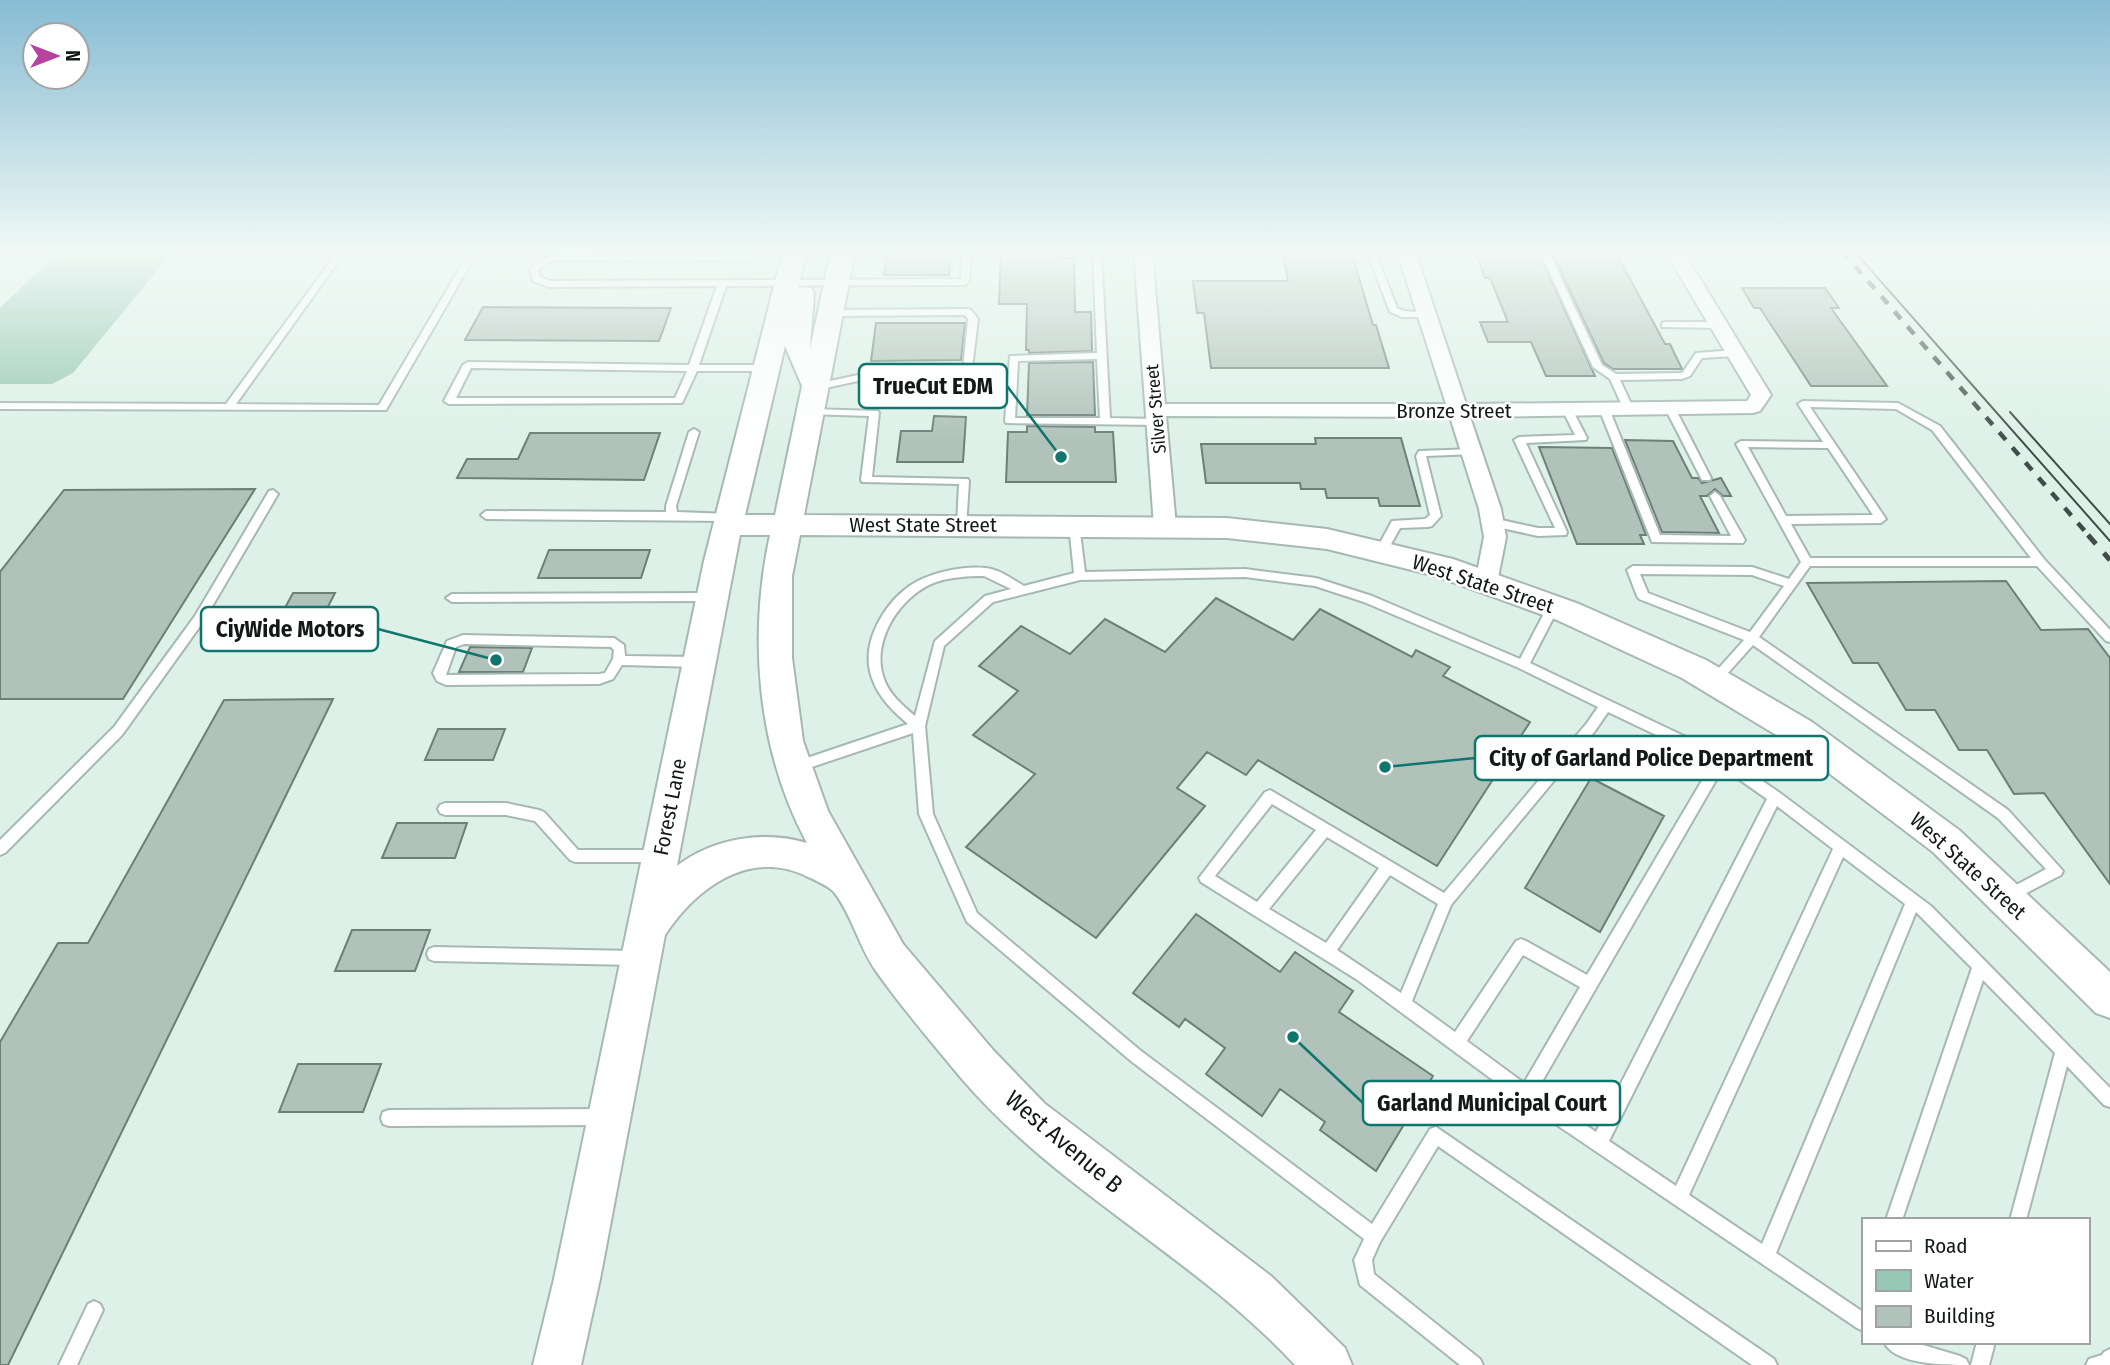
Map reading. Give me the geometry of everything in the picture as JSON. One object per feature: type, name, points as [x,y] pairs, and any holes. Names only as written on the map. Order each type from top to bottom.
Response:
[{"type":"main road","name":"Forest Lane","points":[[557,1365],[712,597],[780,315]]},
{"type":"main road","points":[[801,315],[797,348],[814,399]]},
{"type":"main road","points":[[831,315],[777,576],[776,659],[786,741],[794,767],[811,815],[845,878]]},
{"type":"main road","name":"West State Street","points":[[729,522],[789,526],[1165,526],[1278,532],[1327,539],[1442,567],[1553,607],[1694,669],[1800,732],[1945,841],[2110,999]]},
{"type":"main road","points":[[641,947],[661,905],[690,876],[715,861],[752,852],[800,856],[845,878]]},
{"type":"main road","name":"West Avenue B","points":[[845,878],[889,957],[903,976],[978,1065],[1029,1118],[1254,1293],[1328,1365]]},
{"type":"street","name":"Silver Street","points":[[1148,315],[1165,526]]},
{"type":"street","points":[[1428,315],[1492,523],[1494,537],[1486,583]]},
{"type":"street","points":[[1712,315],[1735,353]]},
{"type":"street","name":"Bronze Street","points":[[1156,416],[1753,407],[1761,395],[1735,353]]},
{"type":"lane","points":[[229,408],[296,315]]},
{"type":"lane","points":[[0,406],[382,408],[437,315]]},
{"type":"lane","points":[[711,315],[692,368],[679,401],[449,401],[468,365],[692,368],[766,368]]},
{"type":"lane","points":[[814,399],[858,378],[967,383],[973,319],[970,315]]},
{"type":"lane","points":[[1100,315],[1105,421]]},
{"type":"lane","points":[[1420,315],[1428,315]]},
{"type":"lane","points":[[1574,315],[1598,367],[1614,377],[1682,376],[1687,374],[1699,355],[1735,353]]},
{"type":"lane","points":[[1665,325],[1718,325]]},
{"type":"lane","points":[[1102,356],[1013,358],[1010,421],[1105,421],[1156,416]]},
{"type":"lane","points":[[1614,377],[1629,410]]},
{"type":"lane","points":[[814,399],[874,413],[866,480],[964,481],[962,525]]},
{"type":"lane","points":[[1783,520],[1881,519],[1803,404],[1898,405],[1936,428],[2040,562],[2110,638]]},
{"type":"lane","points":[[1671,410],[1706,478]]},
{"type":"lane","points":[[1492,523],[1538,532],[1562,532],[1519,440],[1582,438],[1568,411]]},
{"type":"lane","points":[[1605,411],[1656,539],[1739,540],[1715,496]]},
{"type":"lane","points":[[672,516],[671,506],[694,432]]},
{"type":"lane","points":[[1807,562],[1741,443],[1831,445]]},
{"type":"lane","points":[[1381,552],[1396,524],[1428,523],[1436,516],[1421,456],[1423,453],[1472,453]]},
{"type":"lane","points":[[0,849],[118,731],[199,619],[273,494]]},
{"type":"lane","points":[[486,515],[672,516],[729,522]]},
{"type":"lane","points":[[1073,525],[1080,576]]},
{"type":"lane","points":[[1807,562],[2040,562]]},
{"type":"lane","points":[[1714,681],[1752,638],[1807,562]]},
{"type":"lane","points":[[1791,584],[1752,571],[1633,570],[1643,596],[1752,638],[2003,814],[2056,871],[2005,897]]},
{"type":"lane","points":[[919,726],[896,707],[877,677],[874,650],[880,630],[899,602],[929,580],[986,572],[1023,591]]},
{"type":"lane","points":[[1374,1236],[1136,1056],[972,917],[926,814],[919,726],[939,644],[989,599],[1080,576],[1245,573],[1316,582],[1368,599],[1523,665],[1721,760],[1775,797],[1926,911],[2110,1099]]},
{"type":"lane","points":[[452,598],[712,597]]},
{"type":"lane","points":[[1523,665],[1553,607]]},
{"type":"lane","points":[[463,639],[614,643],[620,648],[619,660],[609,676],[600,679],[446,680],[441,678],[439,673],[451,644],[463,639]]},
{"type":"lane","points":[[619,660],[699,662]]},
{"type":"lane","points":[[1403,1005],[1446,901],[1591,727],[1606,705]]},
{"type":"lane","points":[[794,767],[919,726]]},
{"type":"lane","points":[[1525,1094],[1721,760]]},
{"type":"lane","points":[[1446,901],[1270,796],[1206,878],[1326,953],[1525,1094],[1766,1256],[1862,1317]]},
{"type":"lane","points":[[1599,1144],[1775,797]]},
{"type":"lane","points":[[445,810],[506,809],[539,816],[575,856],[660,856]]},
{"type":"lane","points":[[1259,910],[1325,829]]},
{"type":"lane","points":[[1679,1198],[1841,847]]},
{"type":"lane","points":[[1326,953],[1388,866]]},
{"type":"lane","points":[[1766,1256],[1913,902]]},
{"type":"lane","points":[[1456,1044],[1521,946],[1590,985]]},
{"type":"lane","points":[[433,954],[641,947]]},
{"type":"lane","points":[[1895,1218],[1980,967]]},
{"type":"lane","points":[[2019,1218],[2063,1051]]},
{"type":"lane","points":[[389,1118],[608,1117]]},
{"type":"lane","points":[[1474,1365],[1366,1279],[1363,1260],[1374,1236],[1436,1135],[1768,1365]]},
{"type":"lane","points":[[68,1365],[94,1310]]},
{"type":"lane","points":[[1896,1344],[1960,1365]]},
{"type":"lane","points":[[1980,1365],[1985,1344]]},
{"type":"water","points":[[0,315],[121,315],[73,373],[52,384],[0,384]]},
{"type":"building","points":[[479,315],[669,315],[659,341],[465,340]]},
{"type":"building","points":[[1027,315],[1091,315],[1092,351],[1029,353],[1029,350],[1026,350]]},
{"type":"building","points":[[1204,315],[1370,315],[1373,325],[1376,325],[1389,368],[1211,368]]},
{"type":"building","points":[[1505,315],[1567,315],[1595,376],[1546,376],[1531,342],[1488,342],[1480,322],[1508,322]]},
{"type":"building","points":[[1581,315],[1649,315],[1665,344],[1670,344],[1682,369],[1613,369],[1604,363]]},
{"type":"building","points":[[1764,315],[1836,315],[1887,386],[1811,386]]},
{"type":"building","points":[[876,323],[965,323],[961,360],[871,361]]},
{"type":"building","points":[[1093,362],[1095,415],[1027,415],[1029,363]]},
{"type":"building","points":[[934,416],[966,417],[963,462],[897,462],[901,431],[932,431]]},
{"type":"building","points":[[1027,426],[1095,427],[1095,432],[1113,432],[1116,482],[1006,482],[1008,432],[1027,432]]},
{"type":"building","points":[[530,433],[660,433],[644,480],[457,478],[467,459],[518,459]]},
{"type":"building","points":[[1315,438],[1401,438],[1420,506],[1380,506],[1378,498],[1327,498],[1325,489],[1301,489],[1300,483],[1206,483],[1201,444],[1316,444]]},
{"type":"building","points":[[1625,440],[1673,441],[1692,478],[1698,478],[1702,483],[1721,478],[1731,496],[1723,496],[1715,489],[1707,496],[1700,496],[1719,533],[1662,532]]},
{"type":"building","points":[[1539,447],[1612,448],[1646,535],[1640,535],[1644,544],[1577,544]]},
{"type":"building","points":[[255,489],[123,699],[0,699],[0,572],[64,490]]},
{"type":"building","points":[[549,550],[650,550],[641,578],[538,578]]},
{"type":"building","points":[[2006,581],[2041,630],[2088,629],[2110,658],[2110,884],[2044,793],[2014,794],[1987,750],[1959,750],[1935,710],[1906,710],[1878,663],[1853,663],[1807,583]]},
{"type":"building","points":[[293,593],[335,593],[315,632],[272,632]]},
{"type":"building","points":[[1216,598],[1293,640],[1320,609],[1412,657],[1416,650],[1450,667],[1443,676],[1530,722],[1437,866],[1258,760],[1246,775],[1207,752],[1177,788],[1205,806],[1096,938],[966,847],[1035,774],[973,735],[1018,691],[979,666],[1021,626],[1070,654],[1105,619],[1165,652]]},
{"type":"building","points":[[470,647],[532,648],[523,672],[459,672]]},
{"type":"building","points":[[333,699],[8,1365],[0,1365],[0,1042],[58,943],[88,943],[224,700]]},
{"type":"building","points":[[438,729],[505,729],[493,760],[425,760]]},
{"type":"building","points":[[1591,778],[1664,816],[1600,932],[1525,888]]},
{"type":"building","points":[[397,823],[467,823],[455,858],[382,858]]},
{"type":"building","points":[[1196,914],[1280,972],[1295,952],[1353,991],[1339,1012],[1433,1076],[1376,1171],[1320,1130],[1325,1122],[1280,1089],[1262,1116],[1206,1074],[1225,1048],[1185,1019],[1179,1027],[1133,993]]},
{"type":"building","points":[[352,930],[430,930],[415,971],[335,971]]},
{"type":"building","points":[[298,1064],[381,1064],[363,1112],[279,1112]]},
{"type":"tram line","points":[[1910,315],[2110,541]]},
{"type":"tram line","points":[[2010,412],[2110,524]]},
{"type":"railway","points":[[1897,315],[2090,537]]},
{"type":"railway","points":[[2088,535],[2110,560]]},
{"type":"place","name":"TrueCut EDM","points":[[1061,457]]},
{"type":"place","name":"CiyWide Motors","points":[[496,660]]},
{"type":"place","name":"City of Garland Police Department","points":[[1385,767]]},
{"type":"place","name":"Garland Municipal Court","points":[[1293,1037]]}]
